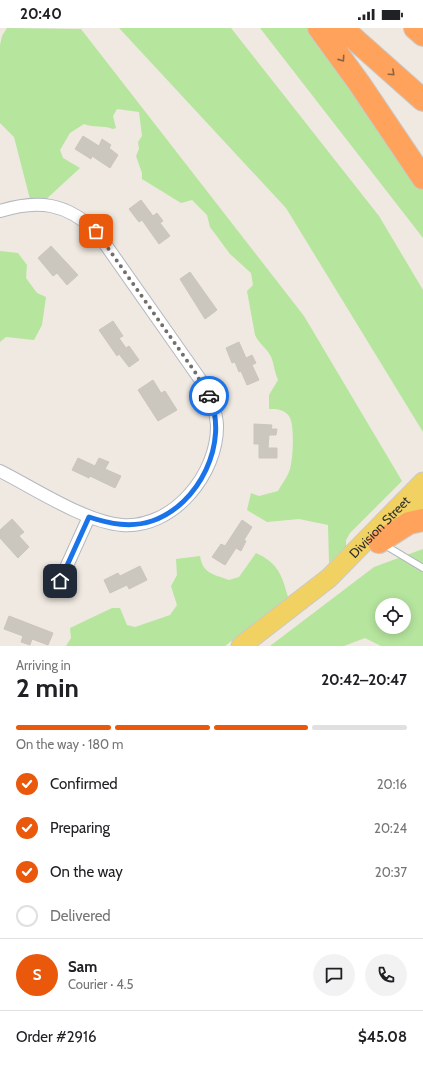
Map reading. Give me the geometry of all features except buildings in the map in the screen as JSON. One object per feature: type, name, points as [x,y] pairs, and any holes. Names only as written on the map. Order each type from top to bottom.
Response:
[{"type":"highway","points":[[319,28],[359,83],[423,178]]},
{"type":"highway","points":[[342,28],[423,100]]},
{"type":"highway","points":[[415,28],[423,35]]},
{"type":"highway","points":[[379,542],[409,523],[423,520]]},
{"type":"main road","name":"Division Street","points":[[336,571],[382,522],[423,482]]},
{"type":"main road","name":"Division Street","points":[[241,646],[336,571],[379,542],[423,505]]},
{"type":"street","points":[[0,211],[28,204],[57,206],[72,212],[84,220],[105,243],[202,382],[213,404],[217,426],[213,448],[203,474],[194,489],[183,501],[161,517],[138,524],[123,525],[89,517],[0,471]]},
{"type":"street","points":[[60,581],[89,517]]},
{"type":"lane","points":[[379,542],[423,568]]},
{"type":"green space","points":[[7,28],[81,29],[304,316],[402,481],[350,533],[346,540],[346,547],[329,563],[328,525],[299,519],[267,522],[247,510],[251,493],[259,496],[278,491],[290,469],[293,442],[292,426],[289,416],[277,409],[269,409],[269,395],[278,380],[271,356],[255,335],[247,291],[253,285],[251,273],[230,254],[210,227],[207,215],[192,200],[181,203],[142,179],[142,173],[136,156],[139,149],[138,142],[142,136],[139,112],[117,109],[113,116],[116,128],[113,129],[84,124],[70,133],[60,150],[63,158],[80,168],[41,204],[31,203],[14,137],[0,123],[0,45],[2,36]]},
{"type":"green space","points":[[119,28],[231,28],[379,216],[423,290],[423,432],[286,208]]},
{"type":"green space","points":[[260,28],[316,28],[423,183],[423,238]]},
{"type":"green space","points":[[0,251],[18,253],[27,265],[26,278],[37,293],[46,297],[42,325],[34,340],[6,337],[0,342]]},
{"type":"green space","points":[[423,549],[423,646],[381,646],[365,638],[344,646],[270,646],[374,567]]},
{"type":"green space","points":[[256,553],[269,561],[278,570],[284,582],[288,597],[225,646],[66,646],[71,638],[70,628],[112,608],[120,608],[127,625],[135,627],[170,615],[177,605],[171,586],[177,575],[176,559],[200,556],[201,562],[206,570],[214,575],[229,580],[239,577]]},
{"type":"way so far","points":[[96,231],[202,382],[209,396]]},
{"type":"route","points":[[60,581],[89,517],[100,521],[123,525],[133,525],[152,521],[161,517],[177,506],[194,489],[207,466],[216,436],[216,415],[209,396]]}]
